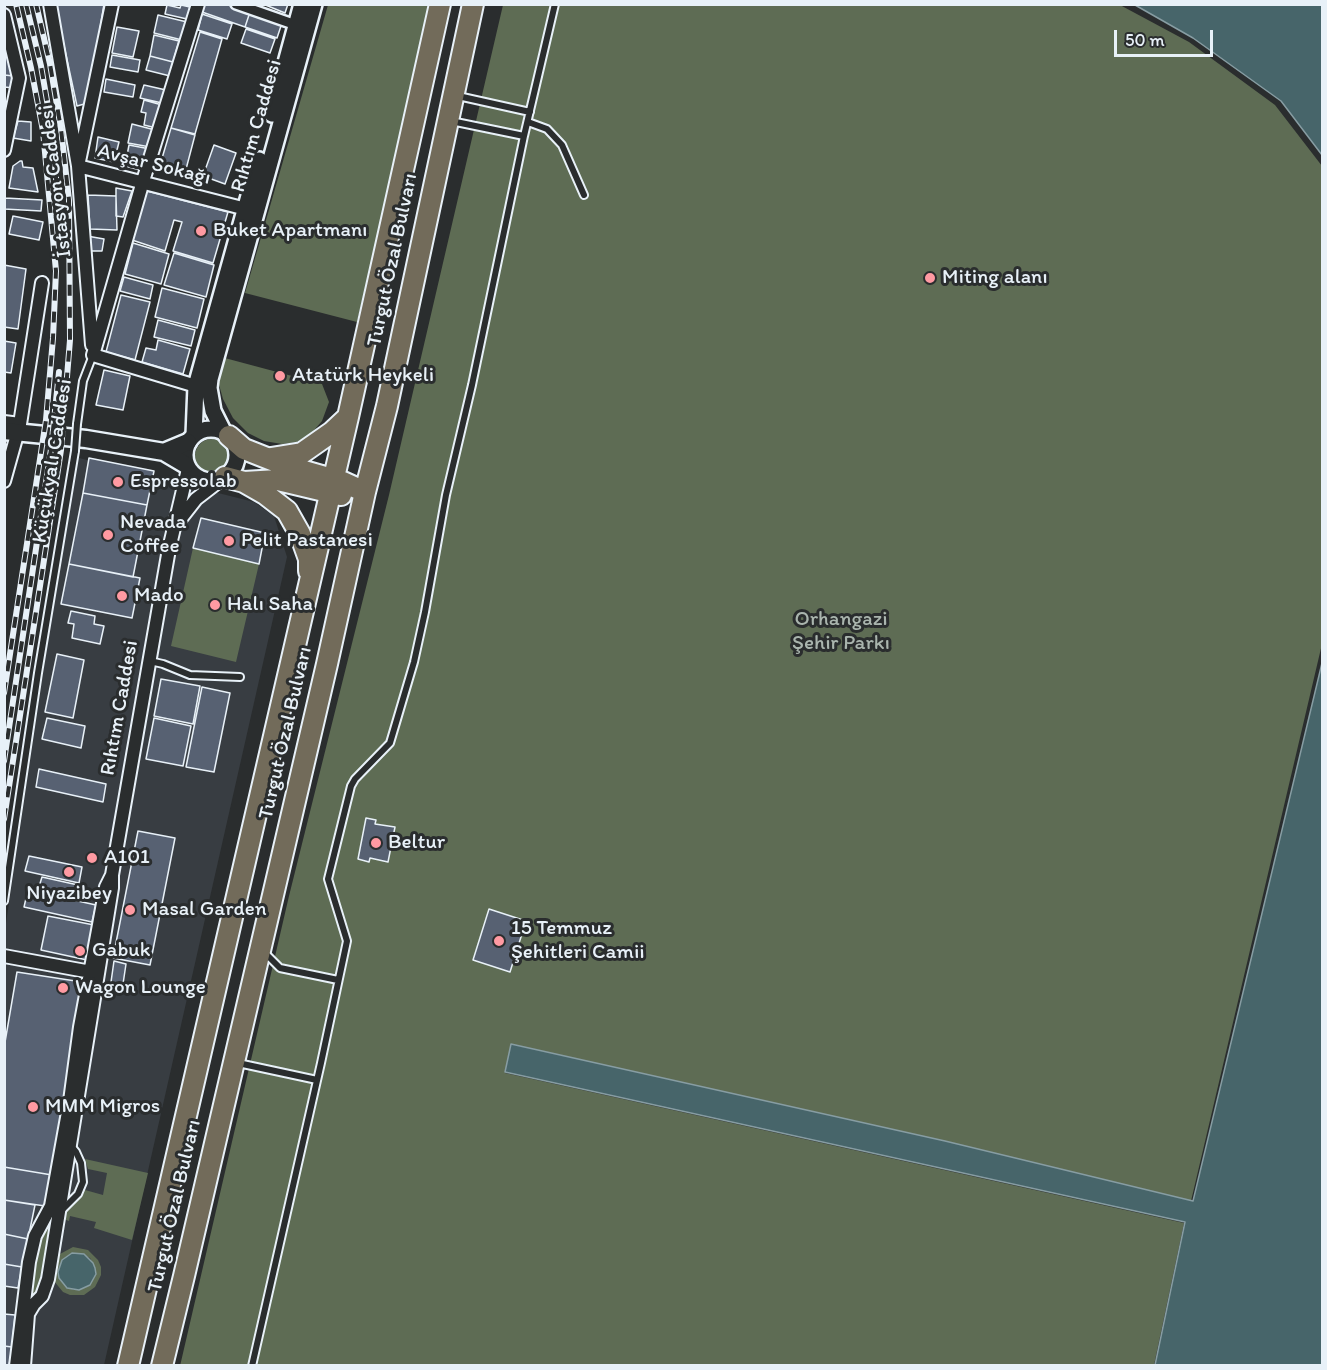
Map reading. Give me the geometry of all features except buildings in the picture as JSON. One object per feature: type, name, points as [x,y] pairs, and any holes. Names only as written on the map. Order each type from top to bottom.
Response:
[{"type":"highway","name":"Turgut Özal Bulvarı","points":[[128,1365],[348,417],[440,4]]},
{"type":"highway","name":"Turgut Özal Bulvarı","points":[[162,1365],[387,406],[473,4]]},
{"type":"highway","points":[[268,458],[302,453],[332,432],[348,417]]},
{"type":"highway","points":[[226,435],[244,448],[331,486],[347,497],[365,492]]},
{"type":"highway","points":[[230,479],[278,480],[331,486]]},
{"type":"highway","points":[[230,479],[265,494],[287,511],[300,534],[309,559],[308,588]]},
{"type":"main road","points":[[14,428],[80,445],[164,452],[187,467]]},
{"type":"main road","points":[[164,452],[191,438]]},
{"type":"street","name":"İstasyon Caddesi","points":[[50,4],[78,166],[93,355]]},
{"type":"street","points":[[78,166],[112,4]]},
{"type":"street","name":"Küçükyalı Caddesi","points":[[93,355],[143,181],[198,4]]},
{"type":"street","points":[[236,4],[296,25]]},
{"type":"street","name":"Rıhtım Caddesi","points":[[226,435],[213,411],[210,380],[250,209],[303,4]]},
{"type":"street","name":"Rıhtım Caddesi","points":[[191,438],[196,386],[314,4]]},
{"type":"street","points":[[4,15],[19,78],[5,146]]},
{"type":"street","name":"Avşar Sokağı","points":[[78,166],[250,209]]},
{"type":"street","points":[[4,481],[8,452],[30,371],[42,283]]},
{"type":"street","points":[[93,355],[196,386]]},
{"type":"street","points":[[210,429],[226,435],[236,445],[237,461],[230,479],[215,482],[195,477],[187,467],[184,451],[191,438],[201,430],[210,429]]},
{"type":"street","name":"Rıhtım Caddesi","points":[[90,997],[112,888],[112,875],[169,549],[187,467]]},
{"type":"street","name":"Rıhtım Caddesi","points":[[169,549],[177,524],[185,511],[196,499],[230,479]]},
{"type":"street","name":"Rıhtım Caddesi","points":[[90,997],[91,972],[106,887],[112,875]]},
{"type":"street","points":[[4,956],[91,972]]},
{"type":"street","points":[[24,1365],[28,1314],[45,1290],[90,997]]},
{"type":"street","points":[[16,1365],[29,1262],[35,1236],[51,1206],[90,997]]},
{"type":"lane","points":[[252,1365],[347,941],[328,879],[351,786],[390,743],[414,662],[446,495],[555,4]]},
{"type":"lane","points":[[455,95],[530,112]]},
{"type":"lane","points":[[447,120],[524,136]]},
{"type":"lane","points":[[528,122],[547,129],[562,145],[584,195]]},
{"type":"lane","name":"Küçükyalı Caddesi","points":[[4,901],[36,684],[80,445],[77,424],[83,381],[93,355]]},
{"type":"lane","points":[[149,661],[190,675],[240,677]]},
{"type":"lane","points":[[260,948],[280,968],[338,980]]},
{"type":"lane","points":[[233,1062],[317,1080]]},
{"type":"lane","points":[[58,1214],[78,1194],[83,1182],[84,1174],[81,1163],[76,1152],[68,1144]]},
{"type":"shaded area","points":[[75,457],[254,502],[274,516],[287,557],[104,1365],[5,1366],[5,930]]},
{"type":"green space","points":[[328,5],[433,5],[357,322],[245,293]]},
{"type":"green space","name":"Orhangazi Şehir Parkı","points":[[503,5],[1120,5],[1189,42],[1275,105],[1322,166],[1322,644],[1191,1201],[944,1142],[511,1044],[505,1073],[1184,1223],[1154,1365],[180,1366],[289,896],[389,495]]},
{"type":"green space","points":[[221,357],[322,384],[329,402],[322,421],[309,436],[297,442],[282,444],[264,441],[248,433],[233,418],[223,399],[218,381]]},
{"type":"green space","points":[[212,439],[224,444],[229,456],[224,468],[212,473],[200,468],[195,456],[200,444]]},
{"type":"green space","name":"Halı Saha","points":[[193,548],[259,564],[236,662],[171,646]]},
{"type":"green space","points":[[85,1159],[148,1173],[132,1240],[94,1228],[96,1222],[70,1216],[69,1221],[61,1218],[85,1190],[103,1195],[107,1173],[88,1169]]},
{"type":"green space","points":[[48,1224],[52,1226],[44,1282],[37,1295],[33,1297],[29,1294],[35,1246]]},
{"type":"green space","points":[[73,1247],[88,1250],[98,1260],[101,1267],[101,1275],[95,1287],[84,1295],[70,1295],[63,1292],[54,1281],[52,1274],[55,1260],[60,1254]],"holes":[[[78,1253],[90,1258],[95,1268],[79,1290],[73,1290],[62,1260]]]},
{"type":"water","points":[[1135,5],[1322,5],[1322,155],[1281,101],[1193,38]]},
{"type":"water","points":[[1322,663],[1322,1365],[1155,1365],[1185,1222],[505,1072],[511,1044],[945,1141],[1193,1201]]},
{"type":"water","points":[[72,1253],[84,1254],[95,1268],[96,1274],[90,1285],[79,1290],[67,1288],[59,1278],[58,1272],[62,1260]]},
{"type":"railway","points":[[4,693],[46,420],[56,271],[43,131],[16,4]]},
{"type":"railway","points":[[26,4],[41,66],[52,130],[61,237]]},
{"type":"railway","points":[[4,819],[61,450],[70,340],[69,200],[61,129],[50,64],[36,4]]},
{"type":"railway","points":[[4,761],[51,449],[59,372]]},
{"type":"place","name":"Buket Apartmanı","points":[[201,231]]},
{"type":"place","name":"Miting alanı","points":[[930,278]]},
{"type":"place","name":"Atatürk Heykeli","points":[[280,376]]},
{"type":"place","name":"Espressolab","points":[[118,482]]},
{"type":"place","name":"Nevada Coffee","points":[[108,535]]},
{"type":"place","name":"Pelit Pastanesi","points":[[229,541]]},
{"type":"place","name":"Mado","points":[[122,596]]},
{"type":"place","name":"Halı Saha","points":[[215,605]]},
{"type":"place","name":"Beltur","points":[[376,843]]},
{"type":"place","name":"A101","points":[[92,858]]},
{"type":"place","name":"Niyazibey","points":[[69,872]]},
{"type":"place","name":"Masal Garden","points":[[130,910]]},
{"type":"place","name":"15 Temmuz Şehitleri Camii","points":[[499,941]]},
{"type":"place","name":"Gabuk","points":[[80,951]]},
{"type":"place","name":"Wagon Lounge","points":[[63,988]]},
{"type":"place","name":"MMM Migros","points":[[33,1107]]}]
